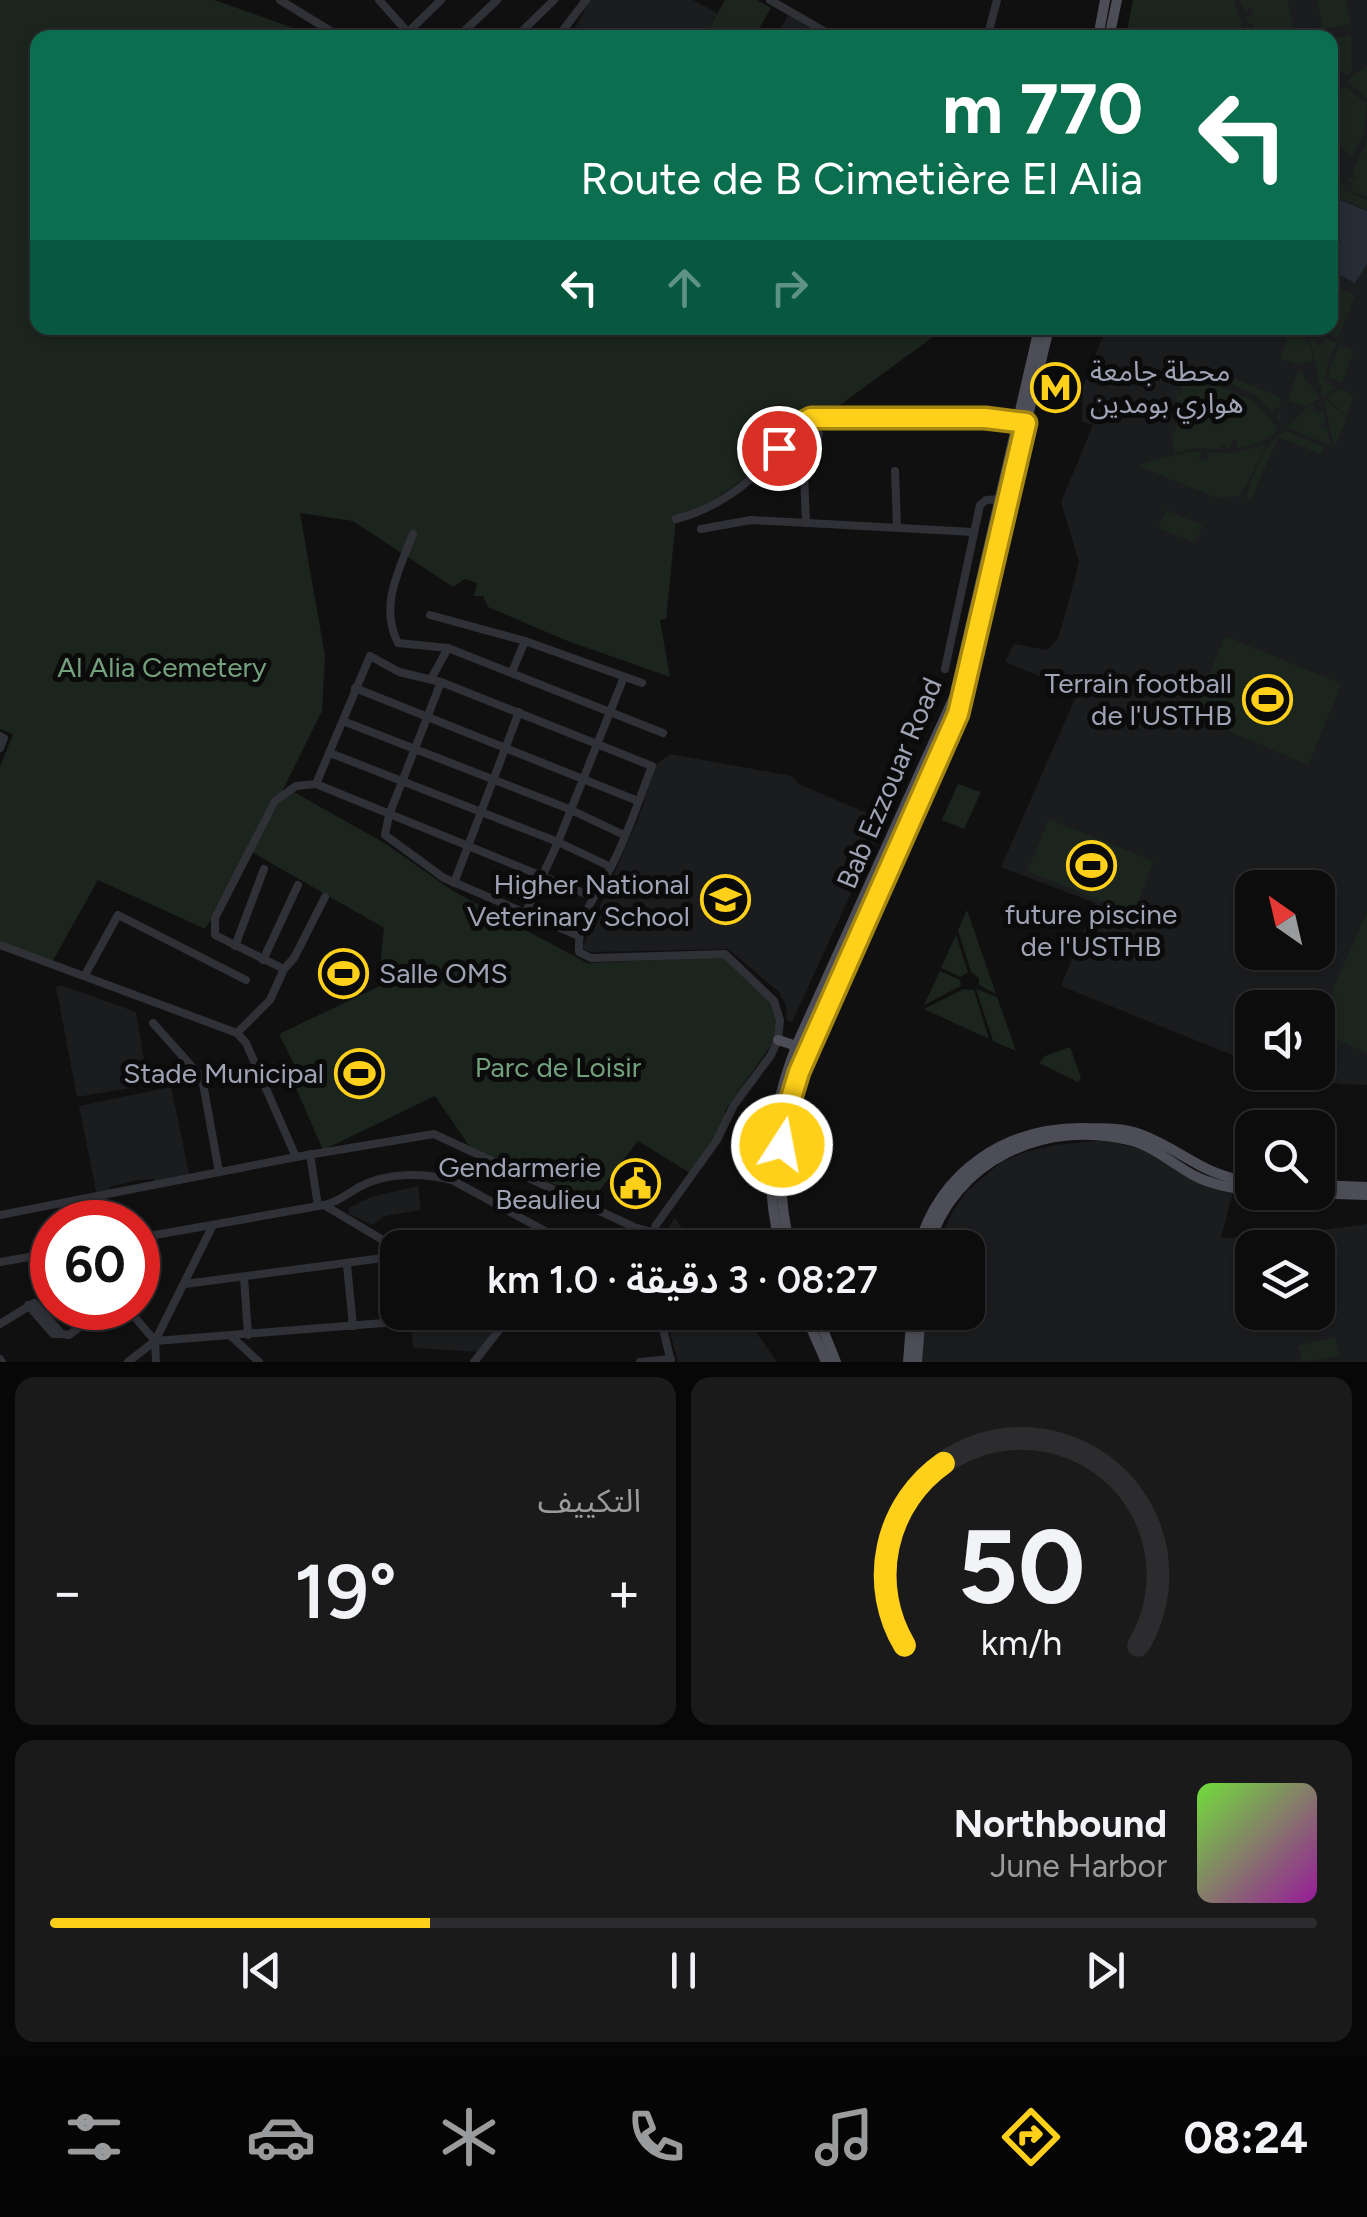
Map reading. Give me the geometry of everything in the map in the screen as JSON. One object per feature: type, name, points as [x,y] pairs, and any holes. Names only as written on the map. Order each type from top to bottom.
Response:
[{"type":"main road","points":[[1099,30],[1105,0]]},
{"type":"main road","points":[[1111,30],[1116,0]]},
{"type":"main road","name":"Bab Ezzouar Road","points":[[787,1230],[782,1201],[782,1145],[800,1053],[958,714],[1035,366],[1038,335]]},
{"type":"main road","name":"Bab Ezzouar Road","points":[[1035,366],[1046,335]]},
{"type":"main road","name":"Bab Ezzouar Road","points":[[777,1230],[772,1203],[771,1146],[777,1109],[948,713],[1022,422]]},
{"type":"main road","points":[[777,1043],[800,1053]]},
{"type":"main road","points":[[926,1230],[938,1202],[960,1172],[994,1148],[1034,1133],[1077,1128],[1127,1130],[1211,1173],[1235,1178]]},
{"type":"main road","points":[[934,1230],[966,1180],[997,1156],[1036,1140],[1078,1136],[1134,1141],[1204,1180],[1235,1187]]},
{"type":"main road","points":[[1335,1186],[1367,1187]]},
{"type":"main road","points":[[1335,1194],[1367,1195]]},
{"type":"main road","points":[[812,1330],[826,1362]]},
{"type":"main road","points":[[823,1330],[836,1362]]},
{"type":"main road","points":[[908,1362],[911,1330]]},
{"type":"main road","points":[[916,1362],[919,1330]]},
{"type":"street","points":[[280,0],[328,30]]},
{"type":"street","points":[[293,10],[300,0]]},
{"type":"street","points":[[378,0],[402,30]]},
{"type":"street","points":[[413,30],[441,0]]},
{"type":"street","points":[[465,30],[497,0]]},
{"type":"street","points":[[522,30],[554,0]]},
{"type":"street","points":[[570,0],[580,10]]},
{"type":"street","points":[[564,30],[586,0]]},
{"type":"street","points":[[770,0],[822,30]]},
{"type":"street","points":[[989,30],[997,0]]},
{"type":"street","points":[[676,519],[704,511],[745,482],[806,420],[985,418],[1022,422]]},
{"type":"street","points":[[806,523],[803,449],[816,446],[819,434]]},
{"type":"street","points":[[895,471],[897,527]]},
{"type":"street","points":[[944,669],[982,502],[1001,500]]},
{"type":"street","points":[[702,528],[752,520],[974,532]]},
{"type":"street","points":[[413,534],[388,600],[398,643],[448,648],[663,733]]},
{"type":"street","points":[[430,615],[526,641],[642,683]]},
{"type":"street","points":[[512,672],[526,641]]},
{"type":"street","points":[[431,679],[448,648]]},
{"type":"street","points":[[316,784],[370,656],[398,672],[442,682],[652,766],[611,867],[591,896],[579,952],[591,958],[730,955],[774,1001],[780,1020],[777,1043],[734,1105],[720,1135],[653,1230]]},
{"type":"street","points":[[526,912],[624,677]]},
{"type":"street","points":[[442,682],[389,815],[385,835],[454,883],[580,936]]},
{"type":"street","points":[[355,688],[638,801]]},
{"type":"street","points":[[454,883],[519,712]]},
{"type":"street","points":[[343,722],[624,835]]},
{"type":"street","points":[[0,736],[4,738],[0,748]]},
{"type":"street","points":[[330,753],[558,842],[611,867]]},
{"type":"street","points":[[284,969],[234,946],[216,935],[214,927],[231,885],[275,802],[296,786],[316,784],[591,896]]},
{"type":"street","points":[[234,946],[264,869]]},
{"type":"street","points":[[263,960],[298,885]]},
{"type":"street","points":[[237,1033],[270,1000],[326,897]]},
{"type":"street","points":[[86,975],[118,915],[246,980]]},
{"type":"street","points":[[0,946],[237,1033],[246,1042],[296,1157]]},
{"type":"street","points":[[152,1024],[202,1078],[219,1172]]},
{"type":"street","points":[[0,1215],[310,1154],[434,1134],[645,1230]]},
{"type":"street","points":[[310,1154],[321,1206],[380,1241]]},
{"type":"street","points":[[160,1234],[321,1206],[338,1202],[362,1186],[381,1180],[429,1174],[452,1180],[543,1230]]},
{"type":"street","points":[[128,1362],[155,1341],[213,1225]]},
{"type":"street","points":[[0,1262],[30,1257]]},
{"type":"street","points":[[185,1284],[347,1265],[380,1257]]},
{"type":"street","points":[[347,1265],[353,1326]]},
{"type":"street","points":[[244,1277],[248,1335]]},
{"type":"street","points":[[0,1324],[30,1304]]},
{"type":"street","points":[[155,1341],[380,1324]]},
{"type":"street","points":[[146,1330],[155,1341],[156,1362]]},
{"type":"street","points":[[474,1362],[496,1330]]},
{"type":"street","points":[[640,1362],[671,1361],[663,1330]]},
{"type":"street","points":[[231,1336],[259,1362]]},
{"type":"shaded area","points":[[590,0],[693,0],[717,13],[708,30],[574,30]]},
{"type":"shaded area","points":[[1133,0],[1367,0],[1367,1085],[1335,1084],[1335,990],[1235,990],[1235,1056],[1061,986],[1095,903],[1001,867],[1078,692],[1005,662],[1014,644],[1047,650],[1058,638],[1079,562],[1061,502],[1093,425],[1082,422],[1083,386],[1103,335],[1338,335],[1338,30],[1127,30]]},
{"type":"shaded area","points":[[788,15],[813,30],[780,30]]},
{"type":"shaded area","points":[[1338,199],[1367,211],[1367,264],[1355,283],[1338,274]]},
{"type":"shaded area","name":"Higher National Veterinary School","points":[[670,754],[792,776],[799,784],[883,824],[868,859],[860,862],[859,876],[792,1022],[787,1020],[779,992],[728,949],[590,952],[582,948],[642,809],[655,765]]},
{"type":"shaded area","points":[[61,985],[136,1012],[148,1085],[77,1097],[56,987]]},
{"type":"shaded area","points":[[171,1087],[190,1178],[155,1185],[154,1179],[138,1180],[109,1187],[110,1193],[97,1196],[79,1106]]},
{"type":"shaded area","points":[[1104,1140],[1148,1151],[1233,1192],[1221,1238],[1235,1237],[1235,1330],[1335,1330],[1335,1230],[1322,1230],[1367,1224],[1367,1362],[921,1362],[924,1330],[985,1330],[985,1230],[944,1230],[967,1191],[1001,1162],[1025,1152]]},
{"type":"shaded area","points":[[418,1186],[421,1210],[385,1216],[372,1225],[348,1213],[349,1208],[371,1197]]},
{"type":"shaded area","points":[[675,1218],[683,1230],[667,1230]]},
{"type":"shaded area","points":[[499,1330],[482,1352],[413,1348],[412,1331]]},
{"type":"shaded area","points":[[670,1330],[755,1330],[777,1362],[678,1362]]},
{"type":"green space","name":"Al Alia Cemetery","points":[[0,0],[215,0],[299,30],[30,30],[30,335],[935,335],[828,414],[809,416],[748,475],[676,519],[666,619],[660,620],[670,677],[565,640],[488,607],[483,596],[474,596],[477,583],[465,579],[453,587],[353,521],[300,513],[325,656],[322,711],[266,824],[280,802],[294,792],[386,844],[453,891],[587,963],[724,957],[777,1009],[776,1038],[725,1111],[727,1121],[690,1173],[638,1141],[592,1200],[472,1150],[435,1096],[323,1150],[292,1079],[295,1066],[279,1034],[384,984],[384,928],[252,852],[205,929],[98,880],[52,962],[0,942],[0,767],[13,734],[0,729]]},
{"type":"green space","points":[[725,0],[757,0],[771,8],[758,30],[708,30]]},
{"type":"green space","points":[[1133,0],[1234,0],[1243,30],[1127,30]]},
{"type":"green space","points":[[1240,0],[1288,0],[1294,30],[1248,30],[1247,26],[1252,28],[1254,24],[1248,23],[1246,16],[1253,12],[1249,8],[1245,12]]},
{"type":"green space","points":[[1317,0],[1346,0],[1351,24],[1315,30],[1322,27]]},
{"type":"green space","points":[[1351,35],[1352,72],[1346,76],[1343,72],[1338,75],[1338,37]]},
{"type":"green space","points":[[1367,66],[1367,99],[1347,81]]},
{"type":"green space","points":[[1338,88],[1346,88],[1367,104],[1364,132],[1353,157],[1338,144]]},
{"type":"green space","points":[[1367,142],[1367,197],[1350,191],[1354,184],[1347,181],[1349,176],[1356,177],[1351,173]]},
{"type":"green space","points":[[1338,178],[1345,191],[1367,200],[1367,209],[1338,197]]},
{"type":"green space","points":[[1338,287],[1355,296],[1338,339],[1328,335],[1338,335]]},
{"type":"green space","points":[[1289,335],[1302,335],[1314,361],[1297,365],[1280,358]]},
{"type":"green space","points":[[1322,337],[1337,342],[1330,357],[1323,359],[1330,359],[1324,380],[1336,387],[1323,398],[1310,339],[1316,338],[1320,345],[1324,342]]},
{"type":"green space","points":[[1339,345],[1354,351],[1342,383],[1327,377]]},
{"type":"green space","points":[[1299,369],[1320,399],[1304,407],[1287,400]]},
{"type":"green space","points":[[1230,377],[1280,397],[1281,408],[1272,411],[1276,416],[1281,413],[1280,423],[1258,396],[1229,383]]},
{"type":"green space","points":[[1181,386],[1219,386],[1252,400],[1279,429],[1248,446],[1236,448],[1238,443],[1233,440],[1228,450],[1223,444],[1219,450],[1175,452],[1171,439],[1178,422],[1176,392],[1178,389],[1178,394],[1182,394]]},
{"type":"green space","points":[[1339,388],[1354,396],[1347,416],[1327,398]]},
{"type":"green space","points":[[1324,401],[1347,418],[1334,447]]},
{"type":"green space","points":[[1316,404],[1313,409],[1317,413],[1323,411],[1326,424],[1320,426],[1327,428],[1331,446],[1286,427]]},
{"type":"green space","points":[[1287,431],[1324,447],[1322,455],[1279,437],[1247,508],[1250,500],[1246,497],[1260,459],[1272,442]]},
{"type":"green space","points":[[1267,443],[1240,496],[1217,498],[1138,466],[1195,451],[1202,452],[1199,458],[1205,460],[1206,452],[1234,453]]},
{"type":"green space","points":[[1166,510],[1203,525],[1195,543],[1158,528]]},
{"type":"green space","name":"Terrain football de l'USTHB","points":[[1225,636],[1342,684],[1308,765],[1192,716]]},
{"type":"green space","points":[[958,784],[981,792],[964,829],[942,820]]},
{"type":"green space","name":"future piscine de l'USTHB","points":[[1049,819],[1154,861],[1133,914],[1027,871]]},
{"type":"green space","points":[[967,910],[996,994],[979,985],[979,978],[971,972],[958,930]]},
{"type":"green space","points":[[1367,912],[1367,1053],[1335,1039],[1333,990]]},
{"type":"green space","points":[[956,935],[968,972],[961,977],[941,968]]},
{"type":"green space","points":[[940,971],[960,980],[961,986],[924,1005]]},
{"type":"green space","points":[[964,989],[974,990],[989,1039],[924,1009]]},
{"type":"green space","points":[[976,989],[997,997],[1016,1051],[993,1041]]},
{"type":"green space","points":[[1070,1047],[1081,1078],[1078,1082],[1039,1063],[1045,1056]]},
{"type":"green space","points":[[1335,1337],[1340,1356],[1302,1362],[1298,1346]]},
{"type":"place","name":"محطة جامعة هواري بومدين","points":[[1055,387]]},
{"type":"place","name":"Terrain football de l'USTHB","points":[[1267,699]]},
{"type":"place","name":"future piscine de l'USTHB","points":[[1091,866]]},
{"type":"place","name":"Higher National Veterinary School","points":[[725,900]]},
{"type":"place","name":"Salle OMS","points":[[344,973]]},
{"type":"place","name":"Stade Municipal","points":[[359,1073]]},
{"type":"place","name":"Gendarmerie Beaulieu","points":[[636,1183]]},
{"type":"route","points":[[779,448],[803,421],[811,418],[985,418],[1026,423],[958,714],[799,1072],[782,1145]]},
{"type":"park label","name":"Parc de Loisir","points":[[558,1067]]}]
